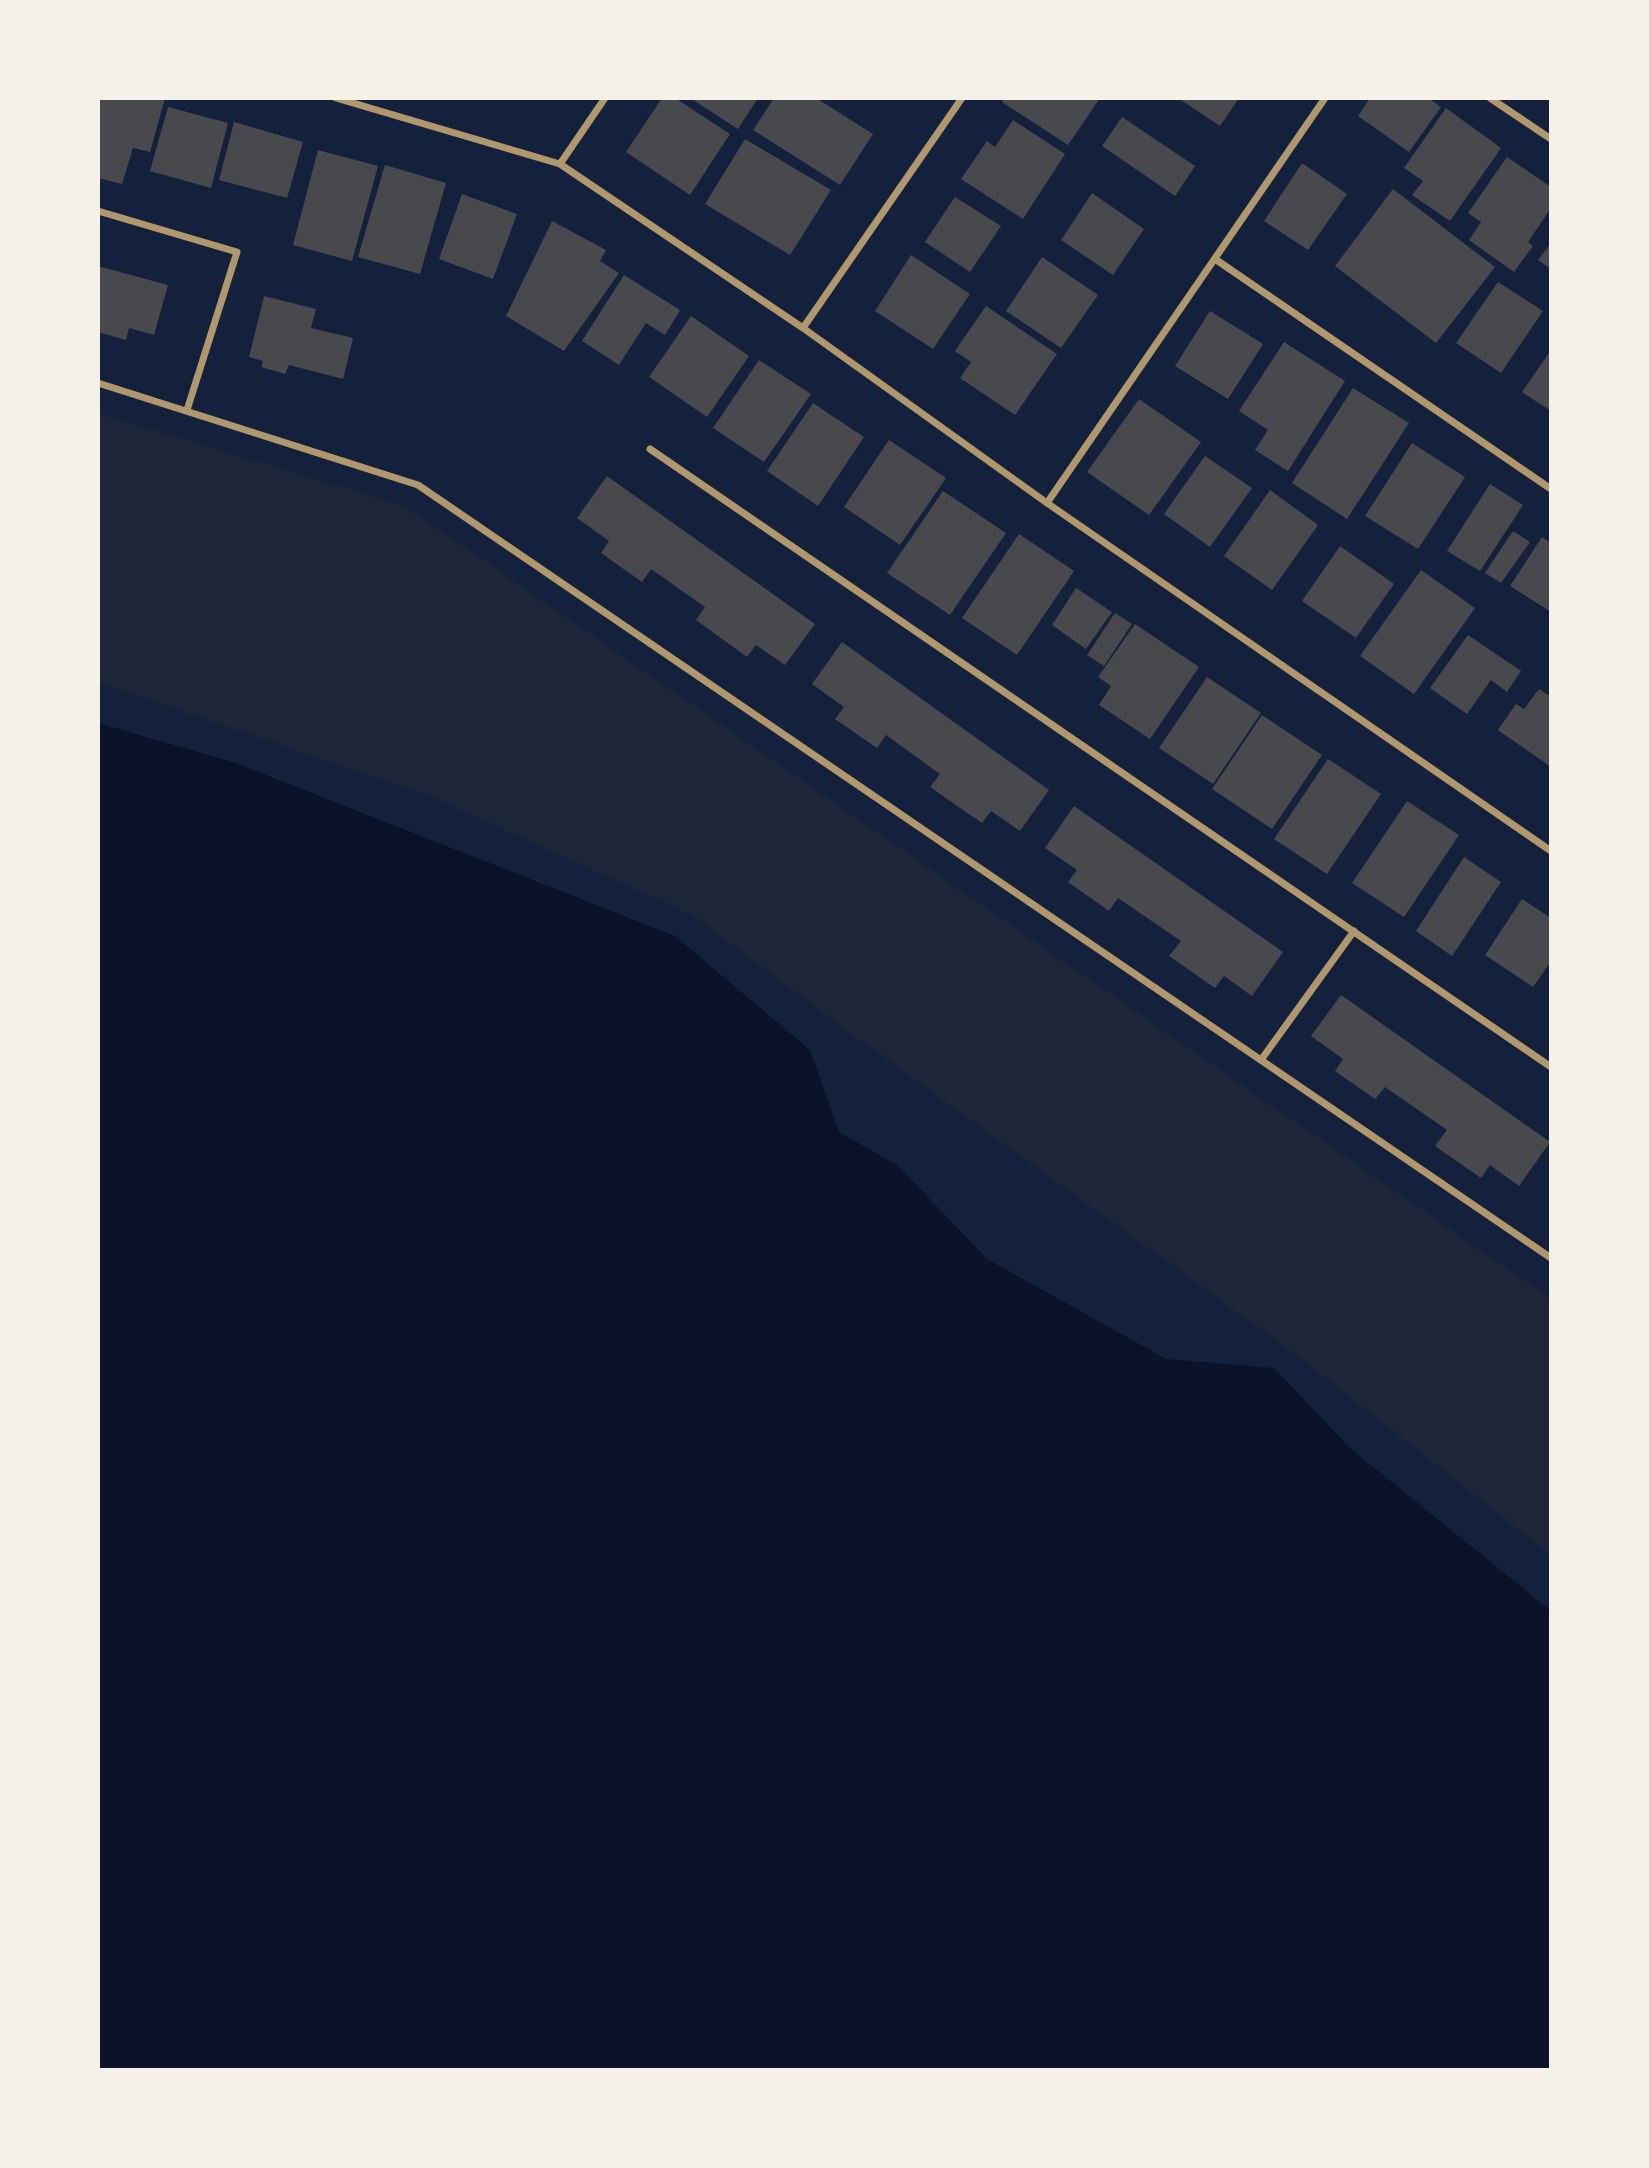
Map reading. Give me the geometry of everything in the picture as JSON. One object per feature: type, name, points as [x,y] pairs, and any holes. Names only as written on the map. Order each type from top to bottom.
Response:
[{"type":"street","points":[[337,98],[560,164],[803,328],[1047,503],[1551,851]]},
{"type":"street","points":[[560,164],[605,98]]},
{"type":"street","points":[[803,328],[962,98]]},
{"type":"street","points":[[1047,503],[1325,98]]},
{"type":"street","points":[[1490,98],[1551,139]]},
{"type":"street","points":[[98,211],[237,252],[187,410]]},
{"type":"street","points":[[1215,259],[1551,489]]},
{"type":"street","points":[[98,383],[418,485],[1551,1258]]},
{"type":"street","points":[[650,449],[1551,1067]]},
{"type":"street","points":[[1261,1060],[1354,931]]},
{"type":"shaded area","points":[[98,413],[405,506],[1551,1299],[1551,1555],[1298,1356],[845,1029],[692,915],[421,792],[98,683]]},
{"type":"shaded area","points":[[98,723],[233,762],[675,936],[810,1050],[839,1132],[897,1165],[987,1259],[1166,1359],[1274,1368],[1351,1449],[1551,1611],[1551,2070],[98,2070]]},
{"type":"building","points":[[98,98],[165,98],[150,152],[133,148],[122,184],[98,178]]},
{"type":"building","points":[[662,98],[675,98],[730,134],[690,195],[626,152]]},
{"type":"building","points":[[690,98],[758,98],[738,129]]},
{"type":"building","points":[[774,98],[816,98],[873,134],[840,185],[753,130]]},
{"type":"building","points":[[1004,98],[1100,98],[1068,145],[1002,102]]},
{"type":"building","points":[[1178,98],[1239,98],[1220,126]]},
{"type":"building","points":[[1370,98],[1428,98],[1441,107],[1409,152],[1358,116]]},
{"type":"building","points":[[168,107],[228,123],[211,188],[150,171]]},
{"type":"building","points":[[1446,108],[1501,148],[1450,221],[1412,195],[1423,181],[1404,168]]},
{"type":"building","points":[[1122,117],[1195,166],[1175,196],[1102,146]]},
{"type":"building","points":[[1013,120],[1065,154],[1023,219],[961,179],[987,141],[995,147]]},
{"type":"building","points":[[234,122],[303,142],[287,198],[219,180]]},
{"type":"building","points":[[745,139],[831,190],[790,255],[705,204]]},
{"type":"building","points":[[318,150],[378,166],[352,261],[293,245]]},
{"type":"building","points":[[1507,157],[1551,187],[1551,208],[1528,242],[1533,246],[1514,272],[1469,240],[1481,222],[1468,213]]},
{"type":"building","points":[[1302,163],[1347,194],[1308,250],[1264,221]]},
{"type":"building","points":[[385,165],[446,183],[420,274],[358,257]]},
{"type":"building","points":[[1393,189],[1495,267],[1436,343],[1335,266]]},
{"type":"building","points":[[1092,193],[1144,229],[1113,275],[1061,240]]},
{"type":"building","points":[[462,194],[517,214],[493,279],[439,259]]},
{"type":"building","points":[[955,197],[1001,226],[970,272],[925,242]]},
{"type":"building","points":[[552,221],[606,250],[600,261],[619,273],[564,351],[506,316]]},
{"type":"building","points":[[1551,243],[1551,269],[1538,260]]},
{"type":"building","points":[[911,255],[970,294],[933,349],[875,311]]},
{"type":"building","points":[[1042,257],[1098,295],[1061,348],[1006,311]]},
{"type":"building","points":[[98,266],[168,285],[154,335],[129,328],[126,340],[98,332]]},
{"type":"building","points":[[624,275],[680,310],[665,335],[646,323],[619,365],[582,341]]},
{"type":"building","points":[[1498,282],[1543,311],[1501,373],[1456,343]]},
{"type":"building","points":[[264,296],[316,309],[311,328],[353,338],[343,379],[289,365],[285,374],[261,367],[263,361],[249,357]]},
{"type":"building","points":[[986,306],[1057,354],[1015,415],[960,378],[971,362],[955,351]]},
{"type":"building","points":[[1210,311],[1263,344],[1228,399],[1175,366]]},
{"type":"building","points":[[691,316],[749,356],[707,417],[649,377]]},
{"type":"building","points":[[1284,342],[1345,381],[1288,471],[1255,450],[1268,430],[1239,411]]},
{"type":"building","points":[[1551,350],[1551,411],[1522,392]]},
{"type":"building","points":[[759,360],[811,394],[764,462],[713,428]]},
{"type":"building","points":[[1353,388],[1409,423],[1347,519],[1292,483]]},
{"type":"building","points":[[1139,399],[1201,442],[1149,515],[1087,472]]},
{"type":"building","points":[[813,403],[864,437],[818,506],[767,471]]},
{"type":"building","points":[[889,440],[946,478],[900,545],[844,507]]},
{"type":"building","points":[[1412,443],[1465,477],[1418,549],[1365,516]]},
{"type":"building","points":[[1205,456],[1252,488],[1210,547],[1164,514]]},
{"type":"building","points":[[607,476],[815,624],[785,665],[756,645],[747,657],[696,620],[705,607],[651,569],[642,582],[601,553],[609,541],[577,518]]},
{"type":"building","points":[[1490,484],[1523,505],[1480,571],[1447,551]]},
{"type":"building","points":[[1270,490],[1318,525],[1272,590],[1224,556]]},
{"type":"building","points":[[943,491],[1006,533],[950,615],[887,573]]},
{"type":"building","points":[[1513,531],[1530,542],[1501,583],[1485,573]]},
{"type":"building","points":[[1019,534],[1074,571],[1017,655],[962,618]]},
{"type":"building","points":[[1542,537],[1551,543],[1551,612],[1510,586]]},
{"type":"building","points":[[1340,546],[1394,584],[1356,638],[1302,601]]},
{"type":"building","points":[[1421,570],[1475,608],[1414,694],[1360,656]]},
{"type":"building","points":[[1076,588],[1112,612],[1086,649],[1052,625]]},
{"type":"building","points":[[1115,613],[1132,624],[1104,666],[1087,655]]},
{"type":"building","points":[[1135,624],[1199,667],[1150,739],[1099,705],[1111,686],[1098,677]]},
{"type":"building","points":[[1468,635],[1521,671],[1507,692],[1491,680],[1467,714],[1430,688]]},
{"type":"building","points":[[842,642],[1049,790],[1020,831],[991,811],[982,823],[930,787],[940,774],[886,735],[877,748],[835,719],[844,707],[812,684]]},
{"type":"building","points":[[1207,677],[1261,713],[1213,784],[1159,748]]},
{"type":"building","points":[[1539,689],[1551,697],[1551,767],[1498,730],[1516,704],[1524,709]]},
{"type":"building","points":[[1262,715],[1322,755],[1272,829],[1212,789]]},
{"type":"building","points":[[1328,759],[1381,794],[1327,874],[1274,839]]},
{"type":"building","points":[[1407,801],[1459,835],[1404,917],[1352,883]]},
{"type":"building","points":[[1074,806],[1283,952],[1252,996],[1224,976],[1215,988],[1169,956],[1181,941],[1118,898],[1109,911],[1068,882],[1077,870],[1045,848]]},
{"type":"building","points":[[1464,857],[1501,882],[1452,956],[1416,931]]},
{"type":"building","points":[[1522,899],[1551,918],[1551,961],[1533,987],[1485,955]]},
{"type":"building","points":[[1341,995],[1550,1142],[1519,1186],[1490,1165],[1481,1178],[1435,1146],[1447,1130],[1385,1087],[1375,1099],[1335,1071],[1343,1059],[1311,1036]]}]
